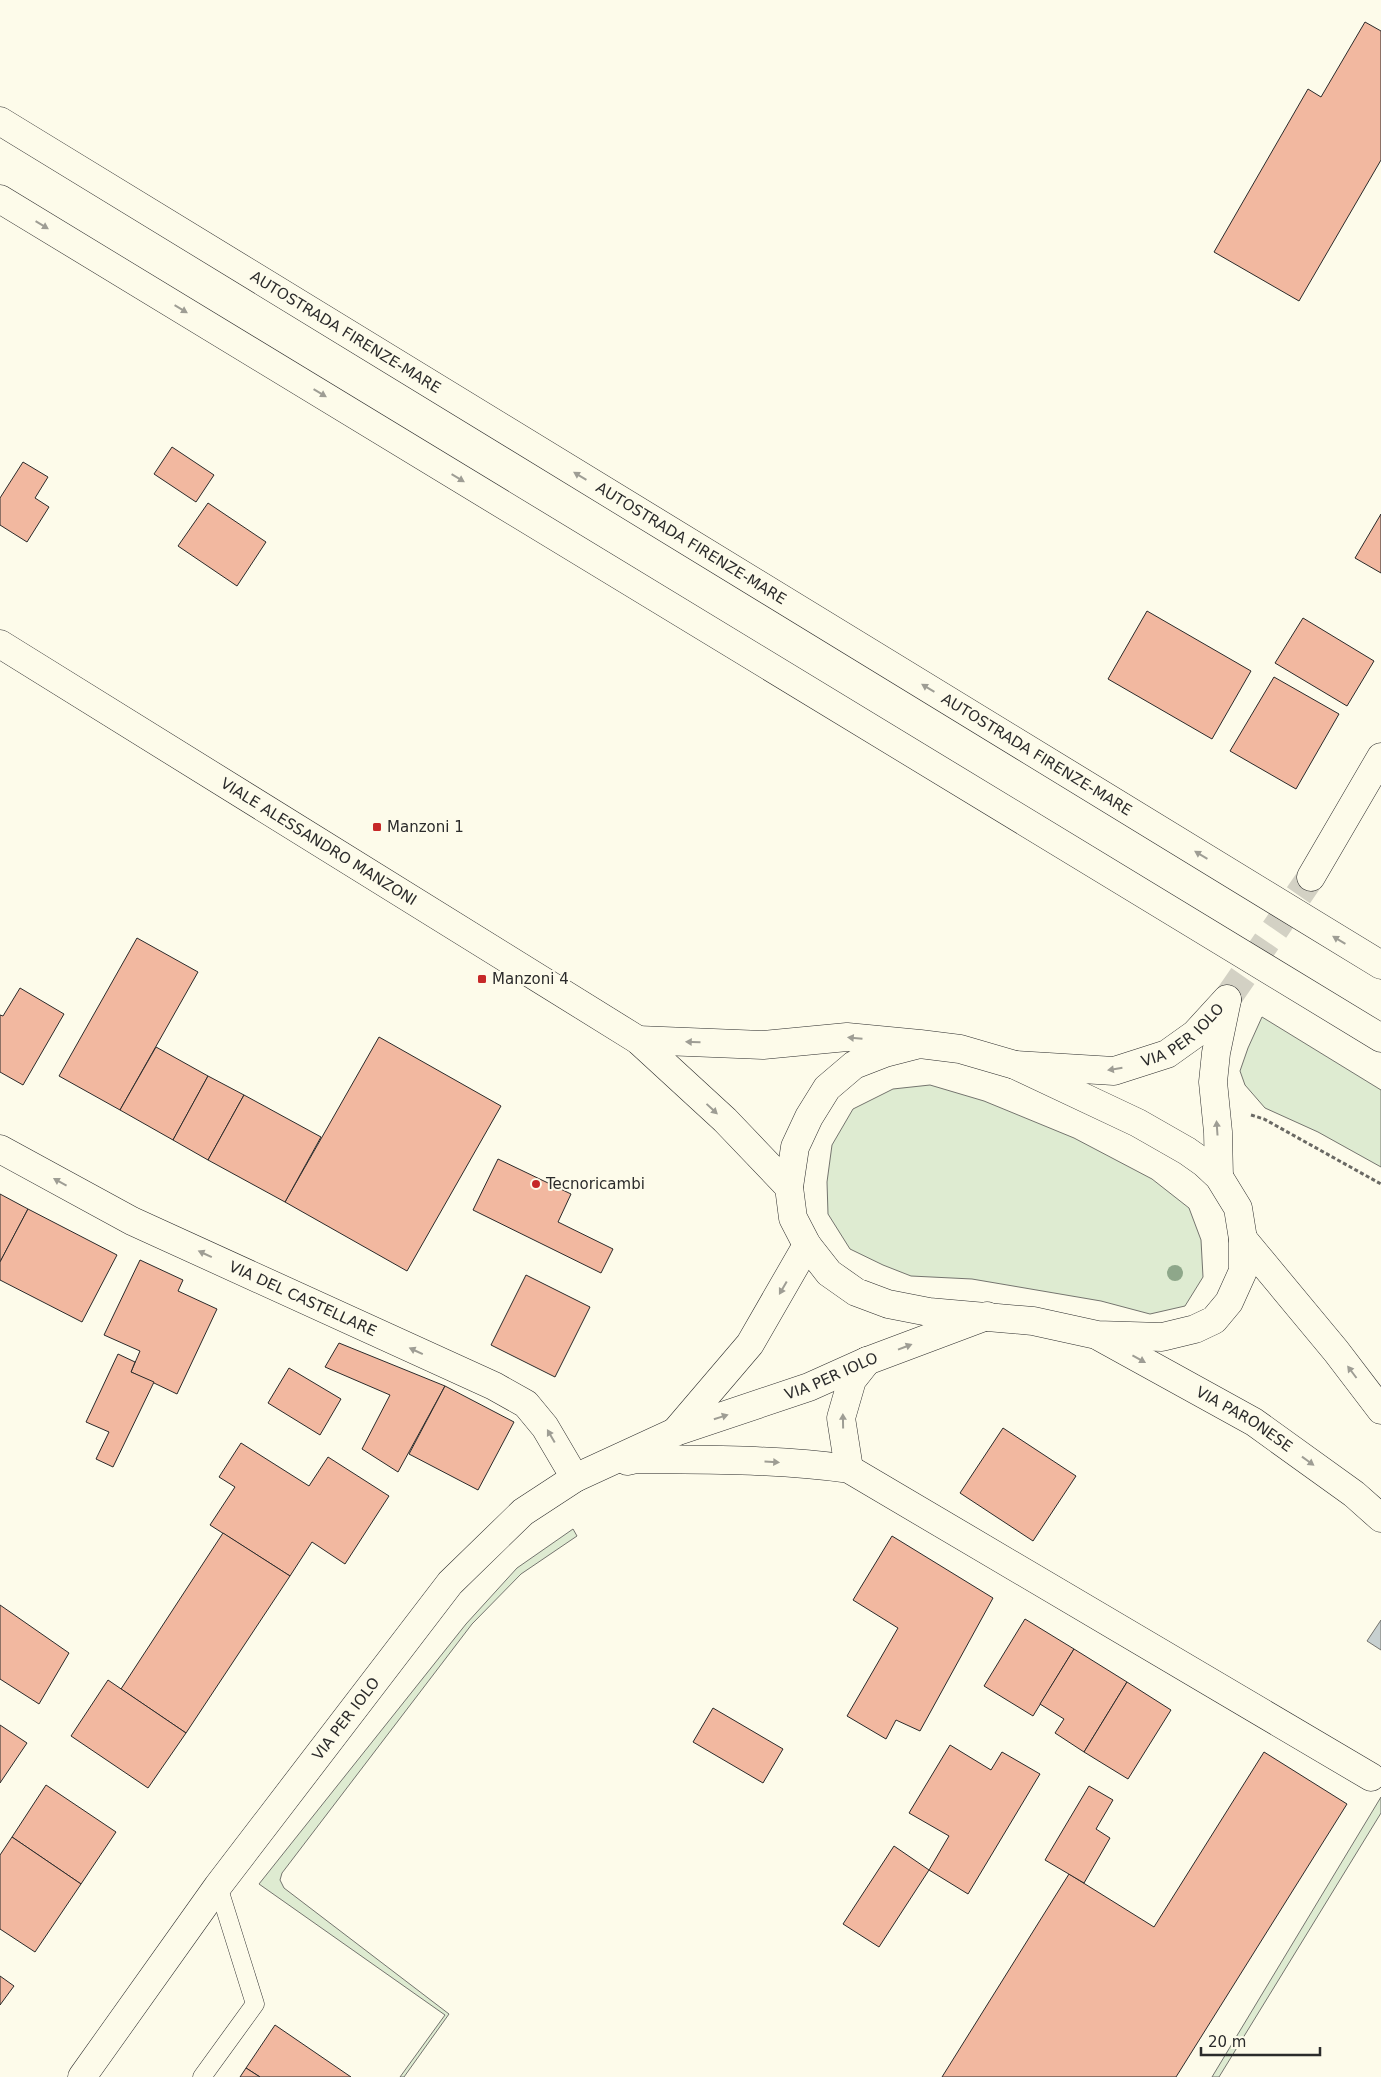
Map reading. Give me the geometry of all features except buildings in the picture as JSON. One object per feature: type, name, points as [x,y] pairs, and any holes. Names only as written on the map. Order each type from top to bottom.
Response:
[{"type":"main road","name":"AUTOSTRADA FIRENZE-MARE","points":[[0,121],[1381,965]]},
{"type":"main road","points":[[0,199],[1381,1038]]},
{"type":"main road","name":"VIALE ALESSANDRO MANZONI","points":[[0,644],[638,1040],[725,1120],[789,1187]]},
{"type":"main road","points":[[1311,877],[1381,757]]},
{"type":"main road","name":"VIA PER IOLO","points":[[1015,1065],[1114,1071],[1167,1054],[1195,1034],[1227,999],[1216,1053],[1213,1082],[1219,1176]]},
{"type":"main road","points":[[638,1040],[763,1045],[847,1037],[920,1044],[960,1049],[1015,1065],[1138,1123],[1187,1151],[1219,1176],[1238,1208],[1243,1239],[1243,1271],[1229,1302],[1214,1320],[1195,1329],[1162,1337],[1097,1335],[1033,1321],[929,1312],[888,1304],[856,1292],[829,1272],[808,1245],[793,1218],[789,1187],[794,1147],[809,1117],[827,1088],[854,1065],[885,1053],[920,1044]]},
{"type":"main road","name":"VIA DEL CASTELLARE","points":[[0,1149],[132,1221],[494,1386],[526,1404],[546,1427],[575,1478]]},
{"type":"main road","points":[[1243,1239],[1336,1351],[1381,1410]]},
{"type":"main road","name":"VIA PER IOLO","points":[[675,1432],[750,1344],[808,1245]]},
{"type":"main road","name":"VIA PER IOLO","points":[[82,2077],[218,1886],[450,1583],[523,1512],[575,1478],[675,1432],[809,1387],[867,1361],[987,1316]]},
{"type":"main road","name":"VIA PARONESE","points":[[1097,1335],[1254,1422],[1354,1494],[1381,1518]]},
{"type":"main road","points":[[849,1469],[841,1418],[852,1380],[867,1361]]},
{"type":"main road","points":[[602,1467],[636,1459],[818,1464],[849,1469],[1371,1777]]},
{"type":"lane","points":[[202,2077],[255,2004],[218,1886]]},
{"type":"path","points":[[1215,1103],[1264,1119],[1381,1184]]},
{"type":"green space","points":[[1262,1017],[1381,1090],[1381,1167],[1318,1132],[1265,1108],[1245,1085],[1240,1071]]},
{"type":"green space","points":[[930,1085],[984,1101],[1074,1138],[1152,1179],[1189,1208],[1201,1240],[1203,1277],[1185,1306],[1150,1314],[1101,1301],[972,1279],[911,1276],[850,1249],[828,1214],[827,1182],[832,1145],[853,1109],[893,1089]]},
{"type":"green space","points":[[573,1529],[577,1536],[521,1574],[472,1624],[282,1873],[280,1880],[284,1888],[449,2014],[404,2077],[400,2077],[445,2015],[259,1884],[466,1624],[517,1568]]},
{"type":"green space","points":[[1381,1797],[1381,1813],[1219,2077],[1212,2077]]},
{"type":"shaded area","points":[[1381,1620],[1381,1650],[1367,1641]]},
{"type":"tunnel","points":[[1227,999],[1311,877]]},
{"type":"place","name":"Manzoni 1","points":[[377,827]]},
{"type":"place","name":"Manzoni 4","points":[[482,979]]},
{"type":"place","name":"Tecnoricambi","points":[[536,1184]]}]
